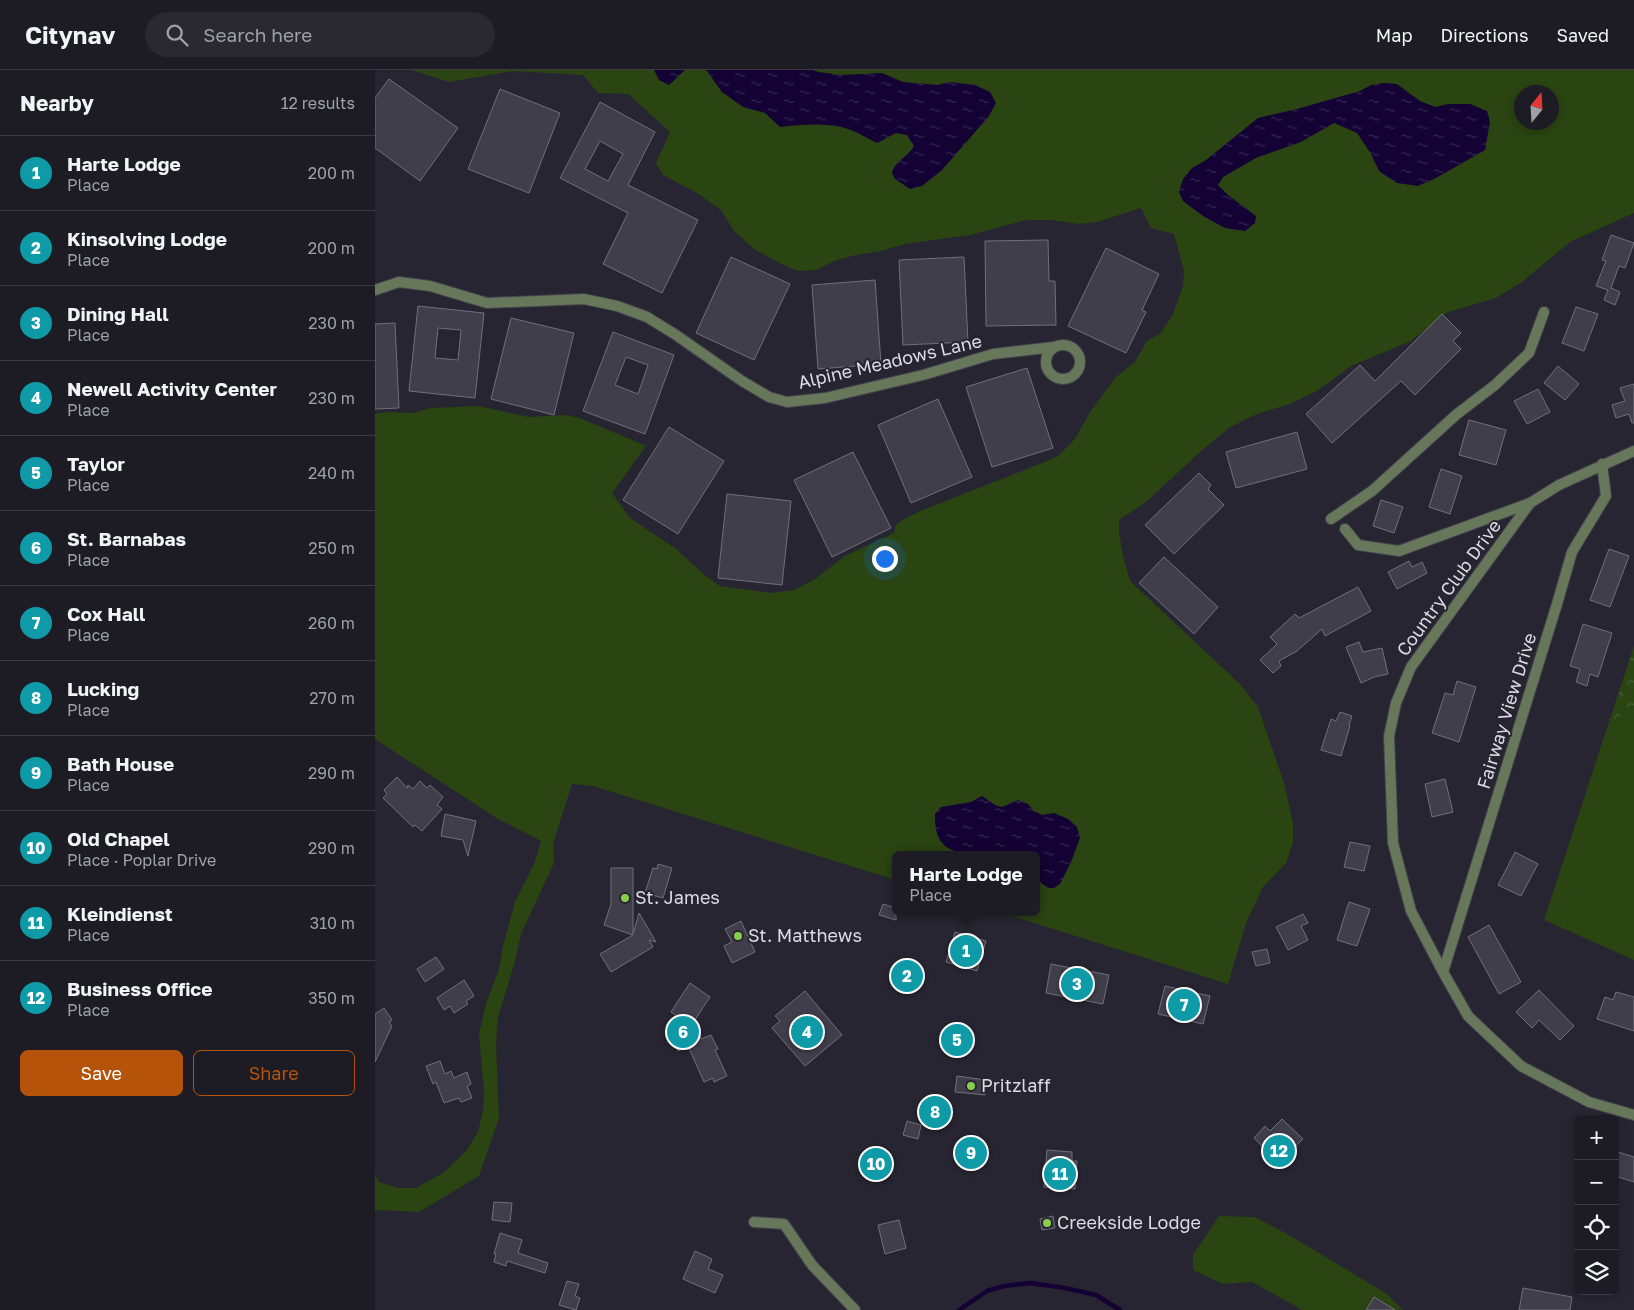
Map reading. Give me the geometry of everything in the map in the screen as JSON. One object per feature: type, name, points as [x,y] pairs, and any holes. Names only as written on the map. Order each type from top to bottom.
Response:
[{"type":"street","name":"Alpine Meadows Lane","points":[[375,290],[399,282],[430,286],[487,303],[584,299],[617,306],[647,317],[676,334],[742,381],[769,397],[787,402],[825,398],[923,375],[993,354],[1053,347]]},
{"type":"street","points":[[1331,519],[1372,491],[1457,414],[1495,385],[1529,352],[1545,312]]},
{"type":"street","name":"Country Club Drive","points":[[1634,450],[1559,485],[1530,503],[1411,667],[1396,703],[1389,736],[1393,843],[1411,911],[1469,1016],[1521,1066],[1589,1102],[1634,1115]]},
{"type":"street","name":"Fairway View Drive","points":[[1443,972],[1572,552],[1605,496],[1602,464]]},
{"type":"street","points":[[1345,529],[1358,545],[1399,551],[1530,503]]},
{"type":"street","points":[[754,1222],[784,1224],[812,1265],[855,1310]]},
{"type":"green space","points":[[411,70],[1634,70],[1634,213],[1570,242],[1522,282],[1496,298],[1448,312],[1411,341],[1351,366],[1317,391],[1290,404],[1257,414],[1229,428],[1146,502],[1119,520],[1123,556],[1130,581],[1240,684],[1258,707],[1284,783],[1293,823],[1293,842],[1286,863],[1263,887],[1246,923],[1228,984],[1012,916],[1040,916],[1040,851],[892,851],[892,879],[593,786],[572,784],[553,844],[554,863],[521,934],[514,965],[498,1017],[496,1044],[499,1118],[479,1176],[419,1212],[375,1211],[375,1174],[379,1182],[399,1188],[416,1188],[443,1173],[467,1150],[478,1132],[483,1110],[484,1092],[479,1034],[486,1004],[499,969],[515,902],[534,864],[541,841],[498,819],[375,739],[375,414],[386,412],[413,413],[431,408],[479,406],[528,417],[565,415],[580,418],[646,446],[612,493],[630,518],[676,549],[720,586],[771,593],[794,590],[815,579],[845,556],[894,533],[896,525],[902,520],[1057,457],[1075,439],[1090,412],[1116,377],[1134,363],[1147,341],[1160,334],[1172,316],[1183,286],[1184,271],[1174,234],[1151,228],[1141,208],[1097,222],[1079,224],[1051,220],[1026,220],[970,235],[905,244],[837,260],[816,270],[798,271],[754,249],[734,231],[721,210],[697,193],[663,175],[656,163],[670,132],[628,94],[598,93],[583,75],[513,71],[449,82]]},
{"type":"green space","points":[[1634,646],[1634,713],[1622,715],[1608,725]]},
{"type":"green space","points":[[1634,713],[1634,960],[1544,920],[1608,725],[1622,715]]},
{"type":"green space","points":[[1219,1216],[1255,1217],[1289,1235],[1387,1294],[1403,1310],[1302,1310],[1252,1282],[1223,1284],[1193,1270],[1193,1255]]},
{"type":"water","points":[[654,70],[685,70],[669,85],[659,80]]},
{"type":"water","points":[[705,70],[812,70],[841,75],[882,73],[903,82],[938,85],[949,82],[975,85],[990,92],[996,103],[989,116],[942,170],[922,186],[910,189],[895,179],[892,173],[896,165],[914,146],[907,135],[896,133],[877,143],[848,129],[832,125],[780,127],[765,113],[743,107],[722,92]]},
{"type":"water","points":[[1397,84],[1420,101],[1435,107],[1448,104],[1470,104],[1487,111],[1490,122],[1485,150],[1418,186],[1397,183],[1379,171],[1371,154],[1357,133],[1334,123],[1301,142],[1256,158],[1223,177],[1218,185],[1256,216],[1255,223],[1245,231],[1225,228],[1203,216],[1183,201],[1179,192],[1183,179],[1192,168],[1206,160],[1258,118],[1297,109],[1360,91],[1371,85]]},
{"type":"water","points":[[982,796],[995,805],[1002,807],[1018,800],[1028,804],[1034,811],[1042,815],[1054,813],[1068,819],[1077,827],[1080,838],[1060,884],[1054,888],[1048,888],[1040,882],[1040,851],[954,851],[944,845],[937,833],[935,814],[941,807],[971,802]]},
{"type":"building","points":[[389,79],[458,128],[420,181],[375,148],[375,98]]},
{"type":"building","points":[[500,89],[560,113],[529,193],[468,169]]},
{"type":"building","points":[[600,102],[655,132],[628,185],[698,220],[662,293],[603,264],[628,213],[560,178]],"holes":[[[600,141],[623,154],[608,181],[585,169]]]},
{"type":"building","points":[[1611,235],[1634,243],[1625,268],[1619,266],[1611,288],[1620,292],[1615,305],[1604,300],[1608,290],[1596,286],[1606,261],[1602,260]]},
{"type":"building","points":[[1048,240],[1049,281],[1055,281],[1056,325],[986,326],[985,241]]},
{"type":"building","points":[[1106,248],[1159,274],[1142,310],[1146,312],[1126,353],[1068,326]]},
{"type":"building","points":[[731,257],[790,284],[754,360],[696,333]]},
{"type":"building","points":[[964,257],[968,342],[903,345],[899,260]]},
{"type":"building","points":[[875,280],[881,364],[818,369],[812,285]]},
{"type":"building","points":[[418,306],[484,313],[475,398],[409,391]],"holes":[[[438,328],[461,330],[458,360],[435,358]]]},
{"type":"building","points":[[1576,307],[1598,314],[1584,351],[1562,343]]},
{"type":"building","points":[[1442,314],[1461,333],[1453,341],[1461,349],[1415,395],[1401,381],[1332,443],[1306,414],[1360,365],[1375,381]]},
{"type":"building","points":[[511,318],[574,333],[554,415],[491,399]]},
{"type":"building","points":[[395,323],[399,408],[375,409],[375,324]]},
{"type":"building","points":[[613,332],[674,355],[645,434],[583,411]],"holes":[[[626,357],[648,365],[638,394],[615,385]]]},
{"type":"building","points":[[1558,366],[1579,384],[1565,400],[1544,383]]},
{"type":"building","points":[[1027,368],[1053,448],[992,467],[966,387]]},
{"type":"building","points":[[1634,384],[1634,423],[1632,423],[1629,414],[1616,418],[1612,405],[1625,401],[1620,388]]},
{"type":"building","points":[[1538,389],[1550,412],[1527,424],[1514,401]]},
{"type":"building","points":[[938,399],[972,477],[911,503],[878,425]]},
{"type":"building","points":[[1469,420],[1506,430],[1496,465],[1459,455]]},
{"type":"building","points":[[669,427],[724,461],[678,534],[623,500]]},
{"type":"building","points":[[1297,432],[1307,469],[1236,488],[1226,452]]},
{"type":"building","points":[[853,452],[891,528],[832,557],[794,480]]},
{"type":"building","points":[[1441,469],[1462,476],[1450,514],[1429,507]]},
{"type":"building","points":[[1199,473],[1211,485],[1208,489],[1224,505],[1174,554],[1145,525]]},
{"type":"building","points":[[727,494],[791,501],[782,585],[718,578]]},
{"type":"building","points":[[1381,500],[1403,507],[1394,533],[1373,526]]},
{"type":"building","points":[[1609,549],[1629,556],[1610,607],[1590,600]]},
{"type":"building","points":[[1164,557],[1218,607],[1194,634],[1139,583]]},
{"type":"building","points":[[1409,561],[1412,567],[1422,562],[1427,573],[1397,589],[1388,572]]},
{"type":"building","points":[[1358,587],[1371,611],[1325,636],[1322,629],[1297,651],[1279,661],[1281,666],[1273,673],[1260,660],[1277,644],[1270,637],[1295,614],[1299,618]]},
{"type":"building","points":[[1583,624],[1612,633],[1598,677],[1590,674],[1587,686],[1576,682],[1580,669],[1570,666]]},
{"type":"building","points":[[1359,642],[1363,652],[1382,648],[1388,674],[1374,677],[1361,683],[1346,647]]},
{"type":"building","points":[[1457,681],[1476,687],[1459,742],[1432,733],[1445,693],[1453,695]]},
{"type":"building","points":[[1340,712],[1352,716],[1341,756],[1321,750],[1331,719],[1336,721]]},
{"type":"building","points":[[397,777],[407,788],[408,785],[413,789],[420,781],[427,788],[430,785],[443,797],[437,805],[442,809],[422,831],[415,825],[413,827],[383,798],[387,794],[384,790]]},
{"type":"building","points":[[1445,779],[1453,812],[1432,817],[1425,784]]},
{"type":"building","points":[[445,814],[476,821],[468,856],[463,840],[441,836]]},
{"type":"building","points":[[1350,842],[1370,846],[1364,871],[1344,867]]},
{"type":"building","points":[[1515,852],[1538,864],[1521,896],[1498,885]]},
{"type":"building","points":[[658,864],[672,868],[663,898],[645,893],[653,868],[657,869]]},
{"type":"building","points":[[611,868],[633,868],[633,934],[639,913],[656,942],[649,940],[653,947],[611,972],[600,954],[633,935],[604,925],[611,904]]},
{"type":"building","points":[[1349,902],[1370,909],[1357,946],[1337,940]]},
{"type":"building","points":[[883,904],[892,907],[892,916],[896,916],[896,920],[879,915]]},
{"type":"building","points":[[1303,914],[1308,923],[1301,926],[1308,940],[1288,950],[1276,927]]},
{"type":"building","name":"St. Matthews","points":[[741,921],[755,952],[732,963],[724,946],[732,942],[725,929]]},
{"type":"building","points":[[1489,925],[1521,982],[1499,994],[1468,937]]},
{"type":"building","points":[[955,932],[986,941],[977,971],[946,962]]},
{"type":"building","points":[[1267,949],[1270,963],[1256,966],[1252,952]]},
{"type":"building","points":[[436,957],[444,969],[425,982],[417,969]]},
{"type":"building","points":[[910,959],[924,981],[905,993],[891,971]]},
{"type":"building","points":[[1051,964],[1109,975],[1103,1004],[1046,993]]},
{"type":"building","points":[[464,980],[474,996],[466,1001],[468,1004],[454,1013],[450,1006],[444,1010],[437,998]]},
{"type":"building","points":[[690,983],[710,997],[693,1023],[701,1039],[711,1035],[718,1049],[715,1050],[727,1076],[714,1082],[713,1078],[704,1082],[688,1046],[678,1051],[667,1029],[685,1021],[671,1012]]},
{"type":"building","points":[[1165,986],[1210,996],[1203,1024],[1158,1014]]},
{"type":"building","points":[[1539,990],[1574,1026],[1560,1040],[1539,1020],[1532,1028],[1516,1012]]},
{"type":"building","points":[[805,991],[842,1035],[805,1066],[772,1028],[780,1021],[775,1016]]},
{"type":"building","points":[[1616,992],[1634,997],[1634,1031],[1597,1019],[1605,997],[1613,1000]]},
{"type":"building","points":[[384,1008],[392,1020],[389,1022],[392,1026],[375,1062],[375,1014]]},
{"type":"building","points":[[969,1031],[971,1045],[946,1050],[944,1035]]},
{"type":"building","points":[[440,1061],[445,1074],[451,1071],[454,1078],[467,1072],[471,1084],[467,1086],[472,1098],[461,1102],[459,1098],[444,1103],[436,1082],[433,1084],[426,1066]]},
{"type":"building","name":"Pritzlaff","points":[[957,1076],[986,1080],[985,1095],[955,1092]]},
{"type":"building","points":[[931,1104],[943,1109],[938,1120],[927,1115]]},
{"type":"building","points":[[1282,1119],[1303,1139],[1279,1163],[1254,1138],[1265,1126],[1270,1131]]},
{"type":"building","points":[[907,1121],[921,1125],[918,1139],[903,1135]]},
{"type":"building","points":[[963,1139],[987,1152],[978,1167],[955,1155]]},
{"type":"building","points":[[1047,1150],[1072,1152],[1072,1161],[1077,1161],[1075,1189],[1044,1187]]},
{"type":"building","points":[[1619,1152],[1634,1157],[1634,1182],[1619,1177]]},
{"type":"building","points":[[879,1156],[885,1164],[874,1172],[868,1163]]},
{"type":"building","points":[[494,1202],[512,1203],[510,1222],[492,1220]]},
{"type":"building","name":"Creekside Lodge","points":[[1053,1216],[1055,1228],[1042,1230],[1040,1219]]},
{"type":"building","points":[[899,1220],[906,1248],[885,1254],[878,1225]]},
{"type":"building","points":[[500,1233],[522,1240],[518,1253],[548,1263],[545,1273],[507,1261],[506,1266],[494,1262],[496,1254],[494,1254]]},
{"type":"building","points":[[695,1251],[712,1259],[708,1269],[723,1275],[715,1293],[683,1279]]},
{"type":"building","points":[[567,1281],[579,1284],[575,1296],[580,1298],[576,1310],[559,1305]]},
{"type":"building","points":[[1523,1288],[1572,1297],[1570,1310],[1519,1310]]},
{"type":"building","points":[[1374,1297],[1395,1310],[1366,1310]]},
{"type":"waterway","points":[[959,1310],[987,1291],[1004,1286],[1030,1283],[1096,1295],[1120,1310]]},
{"type":"place","name":"St. James","points":[[625,898]]},
{"type":"place","name":"St. Matthews","points":[[738,936]]},
{"type":"place","name":"Harte Lodge","points":[[966,951]]},
{"type":"place","name":"Kinsolving Lodge","points":[[907,976]]},
{"type":"place","name":"Dining Hall","points":[[1077,984]]},
{"type":"place","name":"Cox Hall","points":[[1184,1005]]},
{"type":"place","name":"St. Barnabas","points":[[683,1032]]},
{"type":"place","name":"Newell Activity Center","points":[[807,1032]]},
{"type":"place","name":"Taylor","points":[[957,1040]]},
{"type":"place","name":"Pritzlaff","points":[[971,1086]]},
{"type":"place","name":"Lucking","points":[[935,1112]]},
{"type":"place","name":"Business Office","points":[[1279,1151]]},
{"type":"place","name":"Bath House","points":[[971,1153]]},
{"type":"place","name":"Old Chapel","points":[[876,1164]]},
{"type":"place","name":"Kleindienst","points":[[1060,1174]]},
{"type":"place","name":"Creekside Lodge","points":[[1047,1223]]}]
